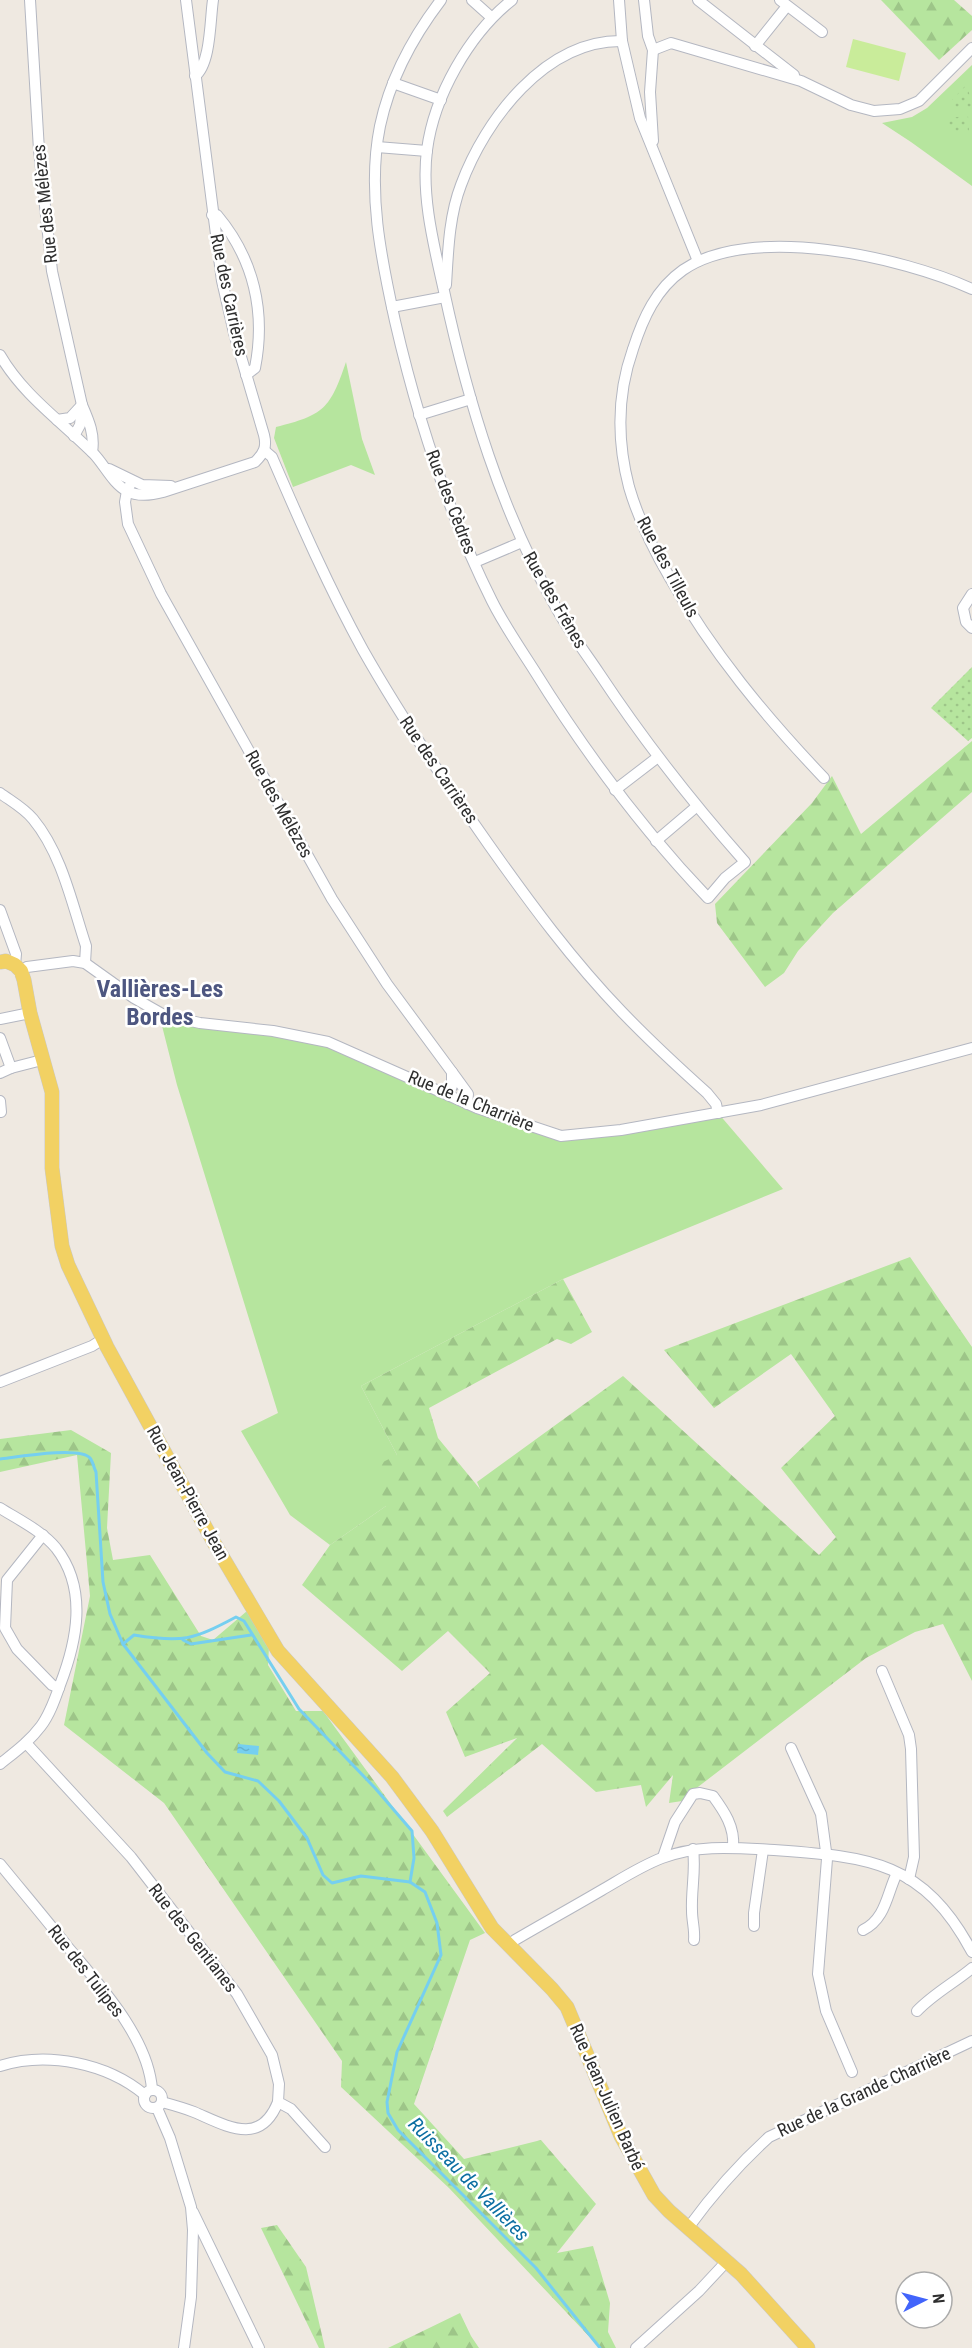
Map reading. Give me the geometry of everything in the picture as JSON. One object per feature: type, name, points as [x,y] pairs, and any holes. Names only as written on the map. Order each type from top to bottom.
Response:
[{"type":"main road","points":[[0,962],[6,961],[18,968]]},
{"type":"main road","name":"Rue Jean-Pierre Jean","points":[[18,968],[24,980],[30,1013],[52,1092],[52,1164],[62,1246],[68,1265],[103,1339],[213,1541],[278,1651],[392,1777],[414,1806],[492,1928],[509,1946]]},
{"type":"main road","name":"Rue Jean-Julien Barbé","points":[[509,1946],[567,2007],[607,2105],[637,2168],[661,2203],[758,2291],[808,2348]]},
{"type":"street","name":"Rue des Mélèzes","points":[[30,0],[39,150],[49,248],[67,344],[82,405],[91,425],[94,443],[92,452]]},
{"type":"street","name":"Rue des Carrières","points":[[186,0],[222,281],[264,435],[265,451],[272,457],[313,551],[363,650],[412,732],[460,803],[529,902],[572,957],[622,1012],[712,1098],[718,1113]]},
{"type":"street","points":[[195,76],[206,60],[213,0]]},
{"type":"street","name":"Rue des Cèdres","points":[[441,0],[410,45],[393,83],[380,127],[376,180],[379,241],[392,307],[419,415],[445,490],[493,603],[564,718],[615,790],[656,841],[708,898],[725,878],[745,862]]},
{"type":"street","points":[[472,0],[491,17]]},
{"type":"street","name":"Rue des Frênes","points":[[512,0],[491,17],[470,46],[441,100],[427,151],[427,184],[432,230],[445,297],[471,399],[494,472],[522,542],[559,612],[658,757],[696,807],[745,862]]},
{"type":"street","points":[[619,0],[622,41],[632,92],[646,137],[698,261]]},
{"type":"street","points":[[644,0],[653,50],[650,92],[651,129],[656,159]]},
{"type":"street","points":[[698,0],[801,81]]},
{"type":"street","points":[[755,46],[783,3],[822,32]]},
{"type":"street","name":"Rue des Frênes","points":[[445,297],[450,233],[460,187],[474,155],[503,110],[526,84],[548,65],[582,47],[622,41]]},
{"type":"street","points":[[653,50],[671,43],[801,81],[851,105],[874,111],[900,109],[919,101],[972,48]]},
{"type":"street","points":[[764,69],[771,63],[770,57]]},
{"type":"street","points":[[393,83],[441,100]]},
{"type":"street","points":[[632,92],[650,92]]},
{"type":"street","points":[[377,147],[427,151]]},
{"type":"street","name":"Rue des Carrières","points":[[212,214],[217,215],[240,246],[252,275],[258,302],[260,334],[258,351],[255,368],[246,375]]},
{"type":"street","points":[[432,230],[437,234],[450,233]]},
{"type":"street","name":"Rue des Tilleuls","points":[[824,778],[758,705],[701,629],[660,562],[630,488],[622,448],[620,411],[625,372],[643,319],[652,302],[681,272],[698,261],[721,253],[747,249],[793,248],[875,257],[923,270],[972,289]]},
{"type":"street","points":[[392,307],[445,297]]},
{"type":"street","points":[[0,355],[24,388],[92,452],[116,482],[157,494],[255,462],[265,451]]},
{"type":"street","points":[[419,415],[471,399]]},
{"type":"street","name":"Rue des Mélèzes","points":[[74,436],[80,425],[82,405]]},
{"type":"street","points":[[57,420],[70,418],[82,405]]},
{"type":"street","name":"Rue des Mélèzes","points":[[135,488],[128,524],[161,594],[332,899],[387,984],[468,1094],[467,1104]]},
{"type":"street","points":[[475,562],[522,542]]},
{"type":"street","points":[[972,594],[963,608],[966,622],[972,628]]},
{"type":"street","points":[[615,790],[658,757]]},
{"type":"street","points":[[0,793],[17,804],[33,819],[54,854],[86,946],[85,963],[74,961],[18,968],[16,954],[0,910]]},
{"type":"street","points":[[656,841],[696,807]]},
{"type":"street","name":"Rue de la Charrière","points":[[85,963],[134,998],[164,1015],[200,1023],[273,1031],[328,1042],[467,1104],[553,1135],[569,1136],[718,1113],[811,1092],[972,1048]]},
{"type":"street","points":[[0,1019],[30,1013]]},
{"type":"street","points":[[0,1038],[11,1068]]},
{"type":"street","points":[[0,1073],[42,1060]]},
{"type":"street","points":[[448,1095],[452,1086],[452,1072]]},
{"type":"street","points":[[0,1382],[103,1339]]},
{"type":"street","points":[[0,1508],[43,1535],[63,1558],[76,1594],[77,1619],[59,1688],[48,1715],[26,1743],[0,1764]]},
{"type":"street","points":[[43,1535],[7,1580],[4,1628],[16,1649],[59,1688]]},
{"type":"street","points":[[882,1671],[909,1735],[911,1749],[914,1857],[909,1879]]},
{"type":"street","name":"Rue des Gentianes","points":[[26,1743],[131,1857],[237,1994],[272,2055],[279,2084],[278,2102]]},
{"type":"street","points":[[791,1748],[821,1814],[826,1854],[818,1974],[826,2011],[852,2072]]},
{"type":"street","points":[[663,1857],[675,1822],[693,1794],[713,1796],[725,1813],[734,1834],[733,1847]]},
{"type":"street","points":[[509,1946],[515,1940],[663,1857],[693,1849],[733,1847],[826,1854],[865,1860],[897,1873],[937,1900],[955,1923],[972,1952]]},
{"type":"street","points":[[693,1849],[694,1940]]},
{"type":"street","points":[[754,1926],[763,1850]]},
{"type":"street","name":"Rue des Tulipes","points":[[0,1864],[120,2012],[141,2052],[149,2074],[149,2092]]},
{"type":"street","points":[[863,1930],[882,1913],[897,1873]]},
{"type":"street","points":[[917,2011],[926,2001],[950,1986],[972,1968]]},
{"type":"street","name":"Rue de la Grande Charrière","points":[[688,2228],[705,2203],[748,2155],[769,2137],[972,2041]]},
{"type":"street","points":[[0,2066],[43,2060],[74,2062],[159,2095],[190,2206],[258,2348]]},
{"type":"street","points":[[160,2105],[190,2110],[224,2126],[245,2130],[264,2123],[270,2118],[278,2102],[291,2109],[325,2147]]},
{"type":"street","points":[[184,2348],[190,2298],[193,2230],[190,2206]]},
{"type":"street","points":[[636,2348],[699,2291],[727,2261]]},
{"type":"green space","points":[[881,0],[954,0],[972,16],[972,30],[939,60]]},
{"type":"green space","points":[[853,39],[906,53],[899,81],[846,67]]},
{"type":"green space","points":[[972,65],[972,186],[882,123],[912,117],[927,108]]},
{"type":"green space","points":[[967,84],[972,107],[955,109],[952,100]]},
{"type":"green space","points":[[968,116],[969,132],[948,133],[947,118]]},
{"type":"green space","points":[[346,362],[362,439],[375,475],[351,465],[293,487],[274,438],[276,427],[315,414],[323,408],[335,390]]},
{"type":"green space","points":[[972,667],[972,738],[968,741],[931,708]]},
{"type":"green space","points":[[972,741],[972,792],[833,913],[798,951],[784,973],[765,987],[717,923],[715,904],[812,803],[832,776],[861,834]]},
{"type":"green space","points":[[160,1018],[312,1038],[553,1135],[718,1113],[783,1189],[563,1279],[361,1386],[397,1455],[386,1506],[330,1545],[290,1515],[241,1431],[278,1413],[177,1085]]},
{"type":"green space","points":[[910,1257],[972,1347],[972,1681],[943,1624],[915,1632],[866,1658],[682,1801],[669,1803],[673,1775],[646,1807],[641,1785],[596,1792],[542,1744],[447,1817],[443,1811],[517,1738],[465,1757],[446,1712],[490,1673],[448,1631],[402,1671],[302,1585],[330,1545],[386,1506],[373,1467],[397,1455],[361,1386],[563,1279],[592,1332],[571,1344],[557,1339],[429,1408],[438,1438],[480,1489],[477,1482],[623,1376],[819,1555],[836,1537],[781,1468],[835,1416],[791,1354],[714,1408],[664,1350]]},
{"type":"green space","points":[[71,1430],[111,1453],[107,1528],[113,1560],[150,1555],[201,1636],[213,1640],[247,1611],[269,1647],[268,1665],[296,1711],[323,1711],[485,1933],[470,1940],[414,2104],[464,2159],[541,2140],[596,2204],[557,2253],[593,2246],[610,2303],[608,2332],[616,2348],[600,2348],[449,2188],[341,2087],[342,2061],[164,1803],[64,1725],[90,1596],[77,1455],[0,1472],[0,1439]]},
{"type":"green space","points":[[277,2225],[306,2267],[325,2348],[319,2348],[261,2228]]},
{"type":"green space","points":[[460,2313],[479,2348],[388,2348]]},
{"type":"water","points":[[238,1744],[259,1746],[258,1755],[237,1753]]},
{"type":"waterway","name":"Ruisseau de Vallières","points":[[0,1459],[62,1453],[74,1453],[90,1458],[96,1472],[103,1582],[110,1614],[123,1644],[207,1753],[225,1772],[258,1781],[279,1801],[307,1838],[323,1875],[332,1883],[361,1876],[410,1882],[425,1892],[437,1923],[441,1955],[397,2052],[387,2102],[388,2113],[398,2130],[536,2268],[600,2348]]},
{"type":"waterway","name":"Ruisseau de Vallières","points":[[123,1644],[134,1635],[164,1639],[187,1638],[209,1631],[236,1617],[244,1621],[299,1709],[375,1788],[412,1831],[414,1858],[410,1882]]},
{"type":"waterway","name":"Ruisseau de Vallières","points":[[183,1640],[191,1644],[251,1635]]},
{"type":"district","name":"Vallières-Les Bordes","points":[[160,1003]]}]
